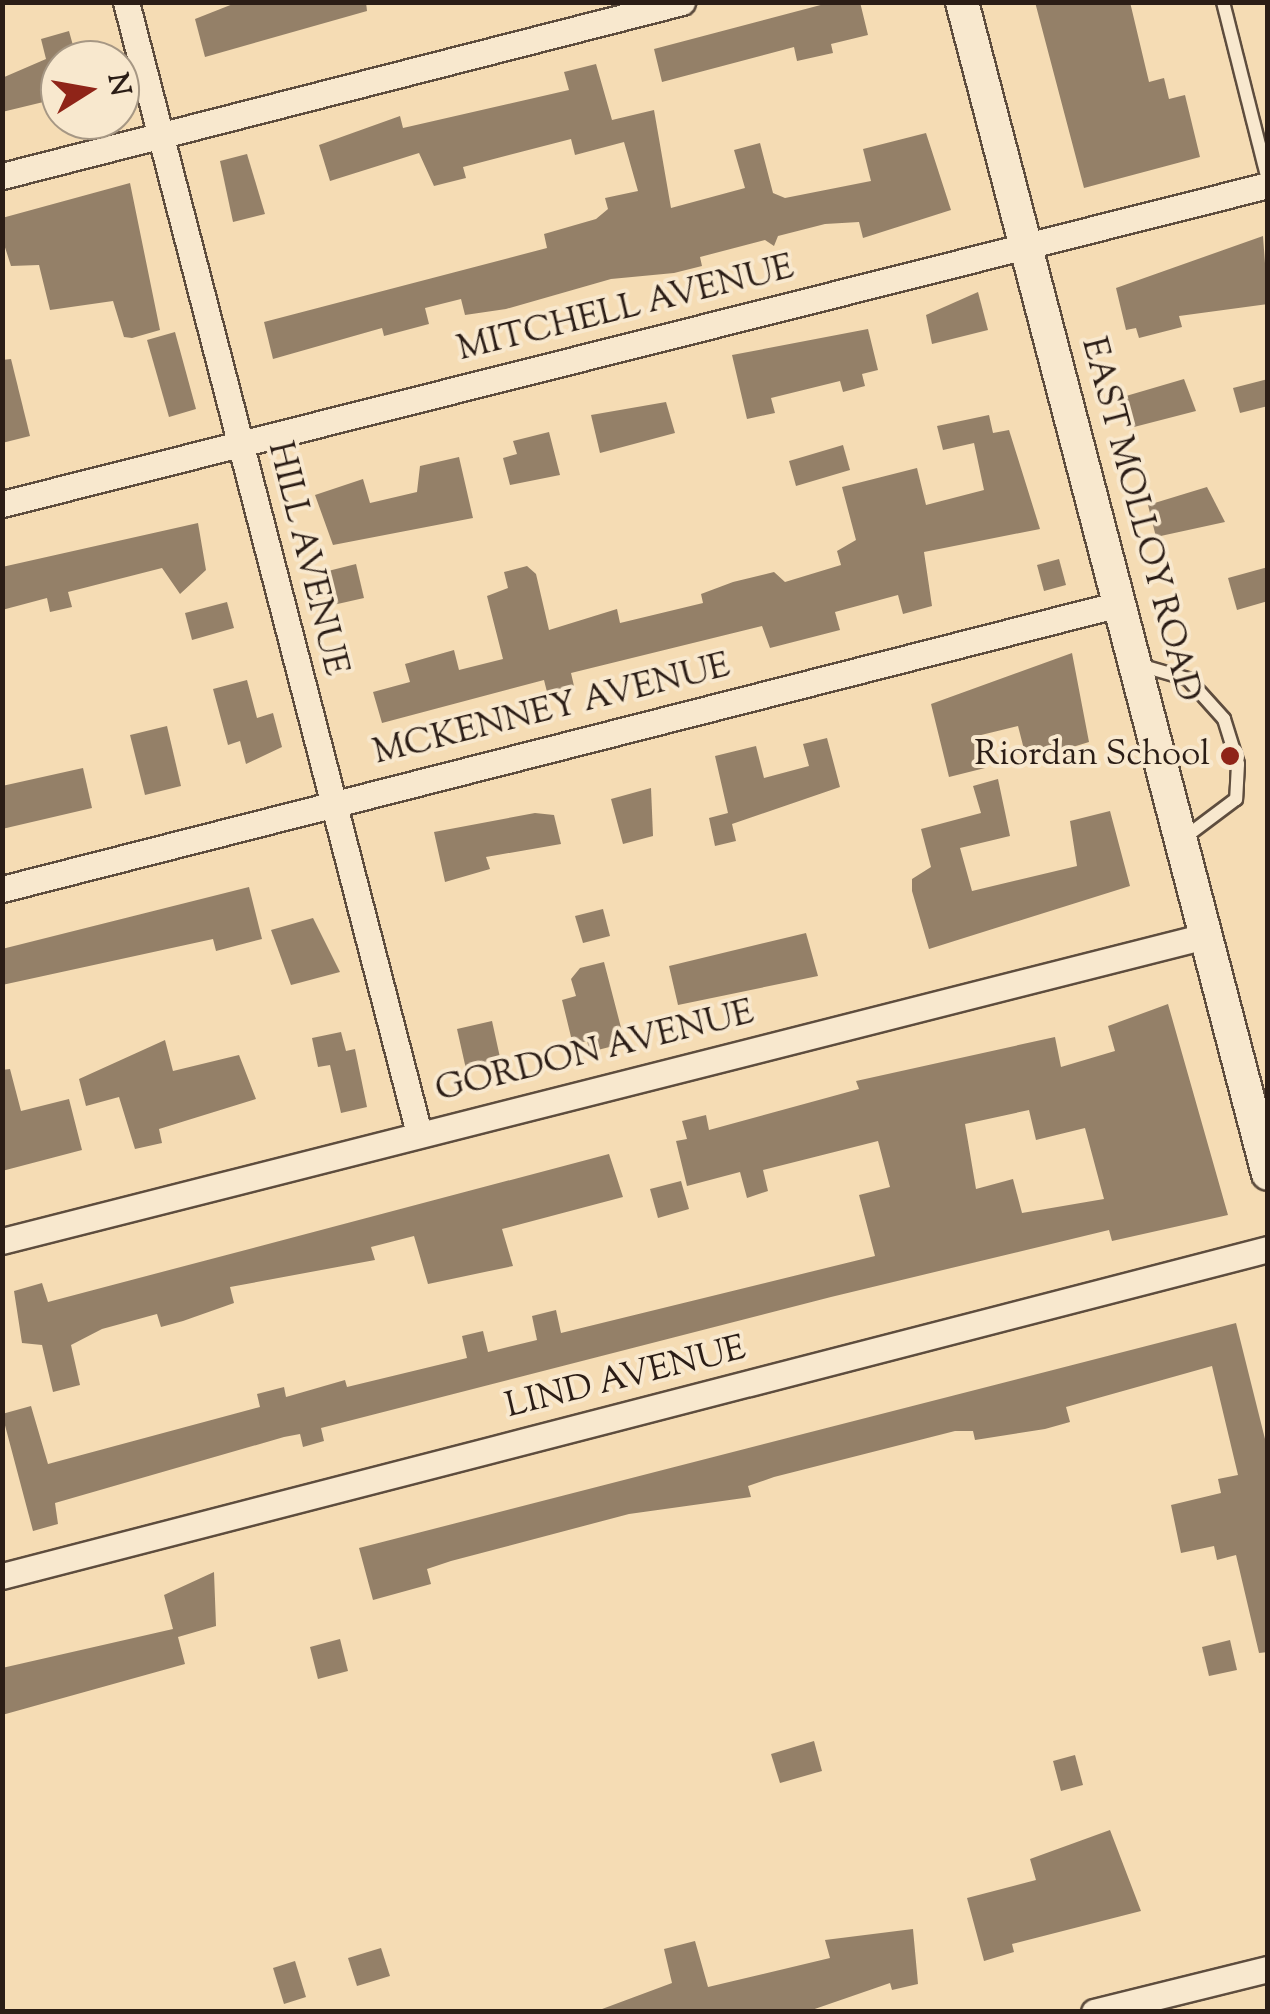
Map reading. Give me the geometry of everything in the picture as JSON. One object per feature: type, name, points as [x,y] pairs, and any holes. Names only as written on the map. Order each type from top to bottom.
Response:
[{"type":"street","name":"HILL AVENUE","points":[[126,2],[419,1133]]},
{"type":"street","points":[[2,176],[682,2]]},
{"type":"street","name":"EAST MOLLOY ROAD","points":[[962,2],[1268,1174]]},
{"type":"street","name":"MITCHELL AVENUE","points":[[2,504],[1268,182]]},
{"type":"street","name":"MCKENNEY AVENUE","points":[[2,889],[1119,604]]},
{"type":"street","name":"GORDON AVENUE","points":[[2,1240],[1206,936]]},
{"type":"street","name":"LIND AVENUE","points":[[2,1576],[1268,1250]]},
{"type":"street","points":[[1094,2012],[1268,1969]]},
{"type":"lane","points":[[1223,2],[1268,182]]},
{"type":"lane","points":[[1134,663],[1188,679],[1224,720],[1238,764],[1236,799],[1181,840]]},
{"type":"building","points":[[238,2],[366,2],[367,11],[205,57],[195,19]]},
{"type":"building","points":[[832,2],[860,2],[868,35],[831,44],[833,53],[797,61],[794,47],[662,82],[654,49]]},
{"type":"building","points":[[1035,2],[1130,2],[1149,82],[1164,78],[1169,99],[1185,95],[1200,157],[1084,188]]},
{"type":"building","points":[[69,31],[71,40],[41,40]]},
{"type":"building","points":[[40,62],[40,103],[2,112],[2,78]]},
{"type":"building","points":[[596,64],[612,120],[654,110],[671,208],[745,188],[734,150],[760,143],[773,193],[785,198],[871,181],[863,149],[926,133],[951,210],[863,238],[859,222],[825,224],[778,236],[774,246],[765,240],[700,257],[702,266],[611,279],[506,309],[465,315],[461,299],[425,308],[429,324],[384,336],[382,328],[273,359],[264,322],[547,248],[544,234],[596,219],[608,209],[605,198],[638,191],[624,142],[575,155],[571,139],[463,167],[466,178],[434,186],[419,153],[330,181],[319,145],[400,116],[403,128],[569,90],[564,72]]},
{"type":"building","points":[[247,154],[265,214],[233,222],[220,161]]},
{"type":"building","points":[[130,183],[160,330],[132,338],[124,337],[113,301],[50,310],[39,265],[11,266],[2,238],[2,218]]},
{"type":"building","points":[[1263,236],[1268,304],[1179,316],[1182,327],[1139,338],[1136,328],[1126,330],[1116,288]]},
{"type":"building","points":[[978,292],[988,330],[932,344],[926,315]]},
{"type":"building","points":[[868,329],[878,370],[862,374],[865,386],[843,392],[840,381],[771,398],[775,413],[747,419],[732,355]]},
{"type":"building","points":[[175,332],[196,409],[169,417],[147,340]]},
{"type":"building","points":[[11,359],[30,436],[2,443],[2,360]]},
{"type":"building","points":[[1184,379],[1196,411],[1134,427],[1126,396]]},
{"type":"building","points":[[1268,379],[1268,406],[1240,413],[1233,388]]},
{"type":"building","points":[[666,402],[675,433],[600,453],[591,415]]},
{"type":"building","points":[[989,415],[993,433],[1009,430],[1040,529],[924,552],[932,606],[903,614],[898,595],[835,612],[840,630],[770,648],[762,626],[571,673],[574,686],[547,692],[544,680],[382,723],[373,692],[410,682],[405,664],[454,650],[459,670],[503,659],[487,596],[508,588],[504,572],[527,566],[536,574],[549,630],[617,609],[620,623],[703,603],[701,594],[733,582],[774,572],[785,582],[841,565],[837,551],[856,540],[842,487],[917,468],[926,505],[984,490],[974,443],[943,450],[937,426]]},
{"type":"building","points":[[549,432],[560,475],[510,485],[503,458],[517,454],[513,441]]},
{"type":"building","points":[[843,445],[850,470],[796,486],[789,461]]},
{"type":"building","points":[[459,457],[473,518],[333,545],[315,495],[363,479],[370,503],[417,492],[420,466]]},
{"type":"building","points":[[1207,487],[1225,522],[1156,537],[1148,505]]},
{"type":"building","points":[[198,523],[206,570],[180,594],[162,568],[68,592],[72,607],[50,612],[47,598],[2,610],[2,567]]},
{"type":"building","points":[[1059,559],[1066,585],[1044,591],[1037,565]]},
{"type":"building","points":[[356,564],[364,598],[333,605],[324,572]]},
{"type":"building","points":[[1268,567],[1268,601],[1237,610],[1228,578]]},
{"type":"building","points":[[227,602],[234,628],[192,640],[185,613]]},
{"type":"building","points":[[1072,653],[1089,742],[1027,761],[1018,726],[977,736],[985,768],[949,777],[931,704]]},
{"type":"building","points":[[247,680],[257,718],[273,713],[282,747],[246,764],[240,741],[228,745],[213,689]]},
{"type":"building","points":[[167,726],[181,786],[145,795],[130,735]]},
{"type":"building","points":[[827,738],[840,787],[732,824],[736,841],[715,846],[709,818],[728,813],[715,756],[756,746],[764,778],[809,766],[803,744]]},
{"type":"building","points":[[83,768],[92,808],[2,829],[2,786]]},
{"type":"building","points":[[998,779],[1010,836],[960,848],[972,891],[1077,866],[1070,821],[1110,811],[1130,886],[929,949],[912,891],[912,879],[931,867],[921,829],[981,813],[973,786]]},
{"type":"building","points":[[651,788],[653,836],[623,844],[611,799]]},
{"type":"building","points":[[535,813],[554,815],[561,844],[486,857],[490,869],[445,882],[434,832]]},
{"type":"building","points":[[249,887],[262,939],[216,951],[213,939],[2,985],[2,949]]},
{"type":"building","points":[[603,909],[610,936],[583,943],[575,916]]},
{"type":"building","points":[[313,918],[340,972],[291,985],[271,930]]},
{"type":"building","points":[[806,933],[818,976],[678,1005],[669,966]]},
{"type":"building","points":[[604,962],[625,1043],[590,1052],[587,1041],[573,1045],[562,1000],[576,996],[571,979],[580,968]]},
{"type":"building","points":[[1168,1004],[1228,1215],[1112,1241],[1109,1230],[831,1297],[321,1428],[324,1441],[303,1447],[300,1434],[284,1437],[55,1503],[58,1524],[33,1531],[2,1414],[31,1406],[48,1464],[260,1407],[257,1394],[284,1387],[286,1397],[345,1380],[347,1387],[467,1358],[462,1336],[483,1331],[488,1352],[537,1340],[532,1316],[556,1310],[561,1333],[875,1256],[859,1195],[890,1187],[878,1141],[763,1170],[768,1191],[747,1198],[740,1172],[687,1186],[676,1141],[687,1139],[682,1121],[706,1115],[709,1130],[859,1089],[856,1081],[1055,1037],[1061,1067],[1115,1051],[1108,1026]],"holes":[[[1029,1110],[1036,1140],[1085,1128],[1104,1199],[1022,1213],[1013,1179],[976,1189],[965,1124]]]},
{"type":"building","points":[[492,1021],[501,1062],[466,1069],[457,1029]]},
{"type":"building","points":[[341,1032],[346,1051],[355,1049],[367,1107],[341,1113],[330,1065],[318,1067],[312,1038]]},
{"type":"building","points":[[165,1040],[173,1071],[239,1055],[256,1099],[159,1129],[162,1143],[135,1149],[119,1097],[86,1106],[79,1079]]},
{"type":"building","points":[[10,1069],[21,1111],[69,1099],[82,1150],[2,1171],[2,1070]]},
{"type":"building","points":[[609,1154],[623,1197],[502,1229],[513,1266],[428,1284],[414,1236],[371,1247],[375,1260],[230,1287],[234,1303],[183,1321],[161,1327],[157,1314],[102,1329],[71,1345],[80,1385],[53,1392],[42,1345],[22,1343],[14,1291],[42,1283],[48,1302]]},
{"type":"building","points":[[681,1181],[689,1209],[658,1218],[650,1189]]},
{"type":"building","points":[[1236,1323],[1268,1451],[1268,1652],[1259,1653],[1236,1555],[1217,1560],[1214,1546],[1181,1553],[1171,1505],[1221,1493],[1218,1479],[1238,1475],[1212,1366],[1066,1407],[1070,1422],[1045,1429],[975,1440],[973,1431],[955,1431],[774,1477],[748,1486],[751,1497],[629,1514],[451,1561],[427,1569],[431,1584],[373,1600],[359,1548]]},
{"type":"building","points":[[214,1572],[216,1626],[178,1637],[185,1664],[2,1715],[2,1668],[173,1629],[164,1595]]},
{"type":"building","points":[[340,1639],[348,1671],[318,1679],[310,1647]]},
{"type":"building","points":[[1230,1640],[1237,1670],[1209,1676],[1202,1647]]},
{"type":"building","points":[[814,1741],[822,1771],[780,1783],[771,1754]]},
{"type":"building","points":[[1075,1755],[1083,1785],[1061,1791],[1053,1761]]},
{"type":"building","points":[[1110,1830],[1141,1911],[1012,1944],[1014,1952],[984,1961],[967,1898],[1036,1880],[1030,1859]]},
{"type":"building","points":[[913,1929],[918,1984],[892,1990],[890,1983],[806,2012],[594,2012],[672,1983],[664,1949],[695,1941],[708,1987],[830,1958],[825,1940]]},
{"type":"building","points":[[381,1948],[390,1976],[357,1986],[348,1958]]},
{"type":"building","points":[[295,1961],[306,1997],[284,2004],[273,1968]]},
{"type":"place","name":"Riordan School","points":[[1230,756]]}]
